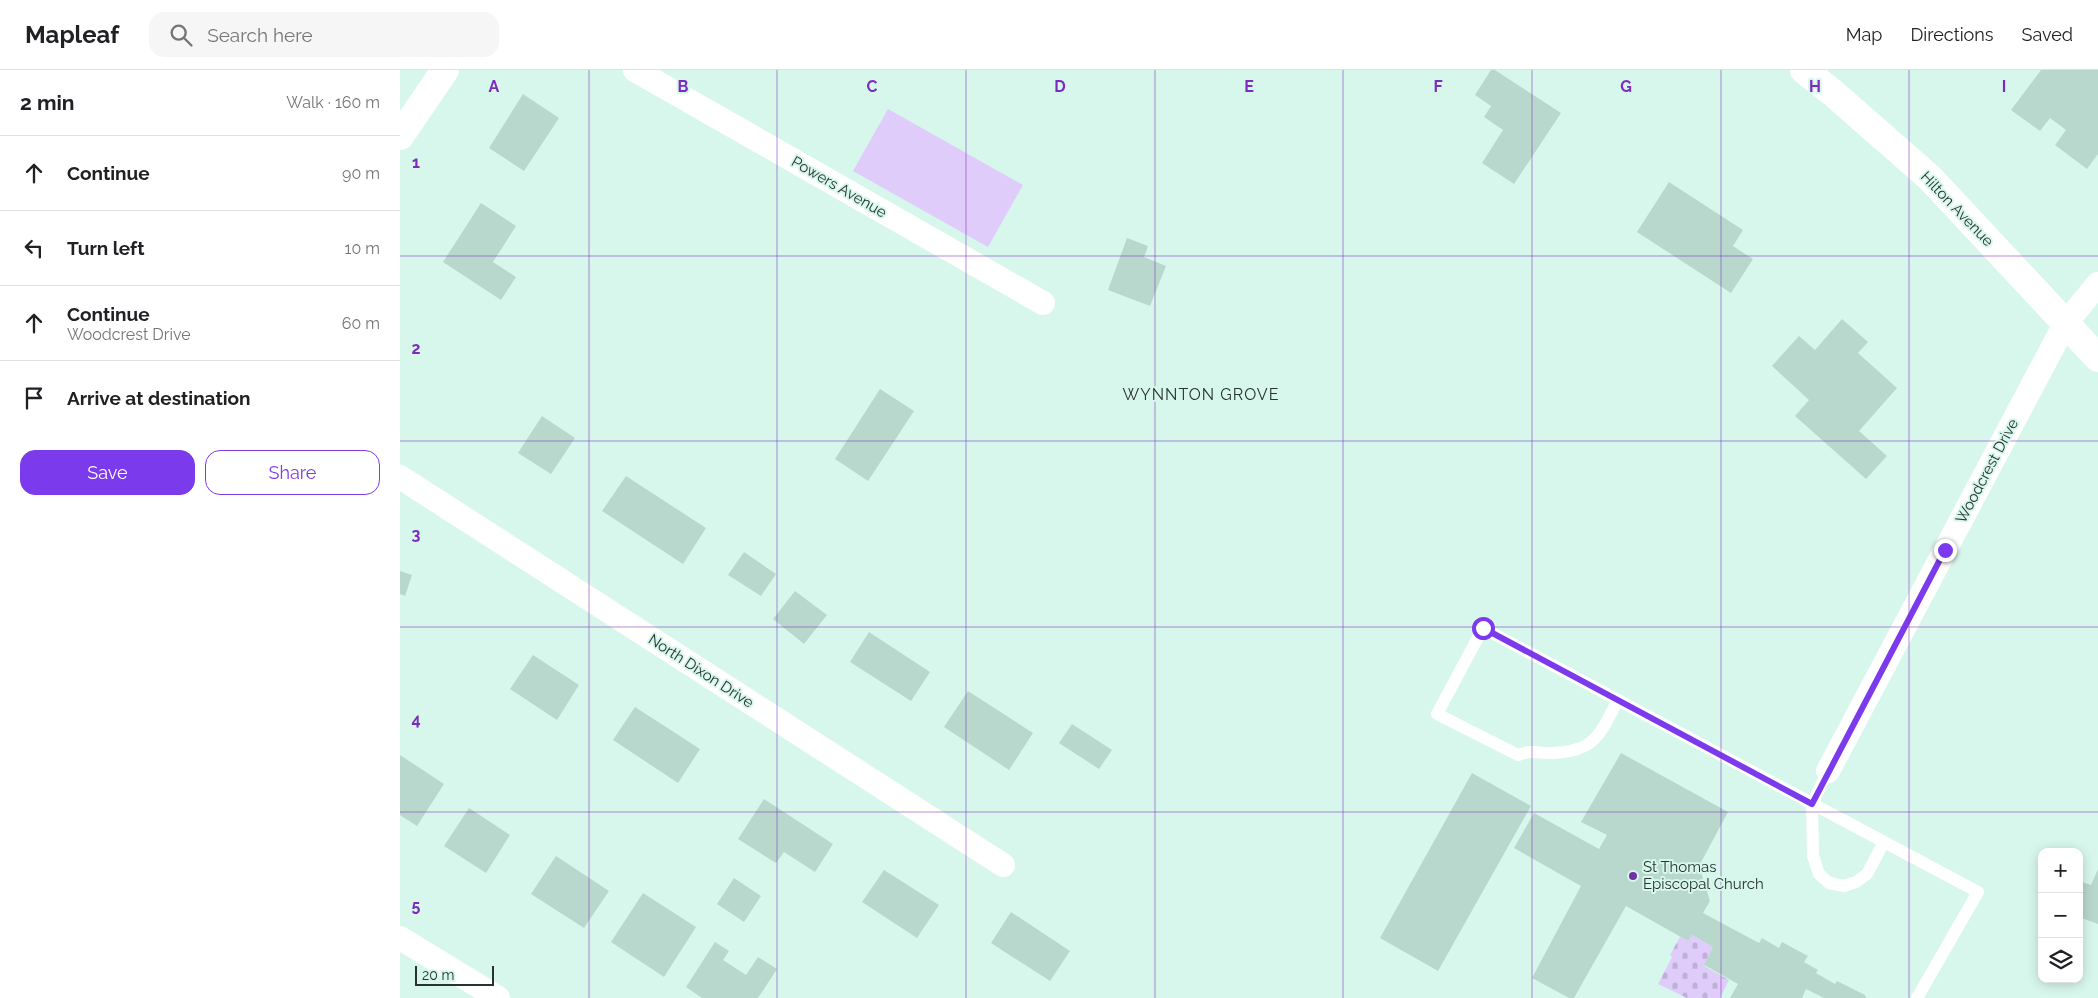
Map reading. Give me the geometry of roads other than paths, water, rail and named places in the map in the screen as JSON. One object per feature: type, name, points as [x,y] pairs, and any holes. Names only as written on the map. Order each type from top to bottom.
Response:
[{"type":"street","points":[[400,136],[445,70]]},
{"type":"street","name":"Powers Avenue","points":[[635,70],[1043,303]]},
{"type":"street","name":"Hilton Avenue","points":[[1804,70],[1833,92],[1930,178],[2098,358]]},
{"type":"street","name":"Woodcrest Drive","points":[[1828,771],[2065,324],[2098,284]]},
{"type":"street","name":"North Dixon Drive","points":[[400,477],[1003,865]]},
{"type":"street","points":[[400,938],[498,998]]},
{"type":"lane","points":[[1618,700],[1599,736],[1582,748],[1552,753],[1531,750],[1518,755],[1437,714],[1483,628],[1618,700],[1812,804],[1978,892],[1917,998]]},
{"type":"lane","points":[[1828,771],[1812,804],[1813,856],[1819,874],[1829,883],[1844,886],[1856,882],[1867,874],[1884,842]]},
{"type":"place","name":"St Thomas Episcopal Church","points":[[1633,876]]},
{"type":"district","name":"WYNNTON GROVE","points":[[1201,394]]}]
